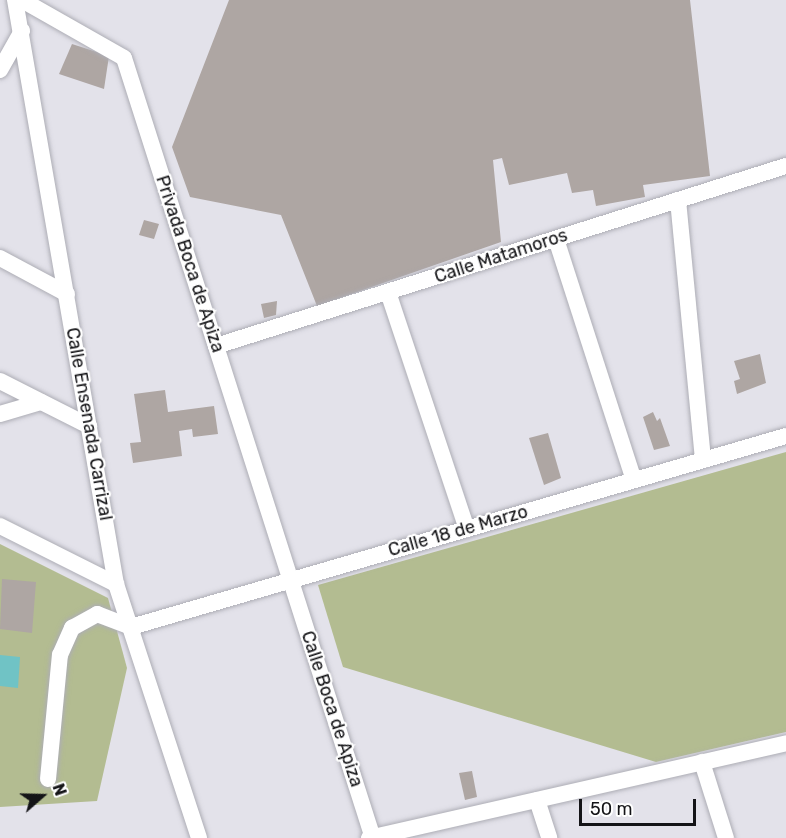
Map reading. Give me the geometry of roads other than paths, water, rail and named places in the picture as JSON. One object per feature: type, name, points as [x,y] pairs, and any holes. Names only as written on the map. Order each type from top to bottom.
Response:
[{"type":"street","name":"Calle Ensenada Carrizal","points":[[15,0],[116,584],[200,838]]},
{"type":"street","name":"Privada Boca de Apiza","points":[[22,0],[124,58],[291,580]]},
{"type":"street","points":[[0,70],[22,31]]},
{"type":"street","name":"Calle Matamoros","points":[[216,346],[786,166]]},
{"type":"street","points":[[678,200],[703,460]]},
{"type":"street","points":[[556,239],[634,480]]},
{"type":"street","points":[[0,258],[67,294]]},
{"type":"street","points":[[388,292],[467,529]]},
{"type":"street","points":[[0,381],[89,426]]},
{"type":"street","points":[[0,414],[41,402]]},
{"type":"street","name":"Calle 18 de Marzo","points":[[131,627],[786,436]]},
{"type":"street","points":[[0,526],[116,584]]},
{"type":"street","name":"Calle Boca de Apiza","points":[[291,580],[372,838]]},
{"type":"street","points":[[48,779],[60,655],[72,628],[97,614],[131,627]]},
{"type":"street","points":[[372,838],[786,743]]},
{"type":"street","points":[[702,762],[726,838]]},
{"type":"street","points":[[537,800],[549,838]]},
{"type":"water","points":[[0,655],[20,657],[18,688],[0,686]]}]
